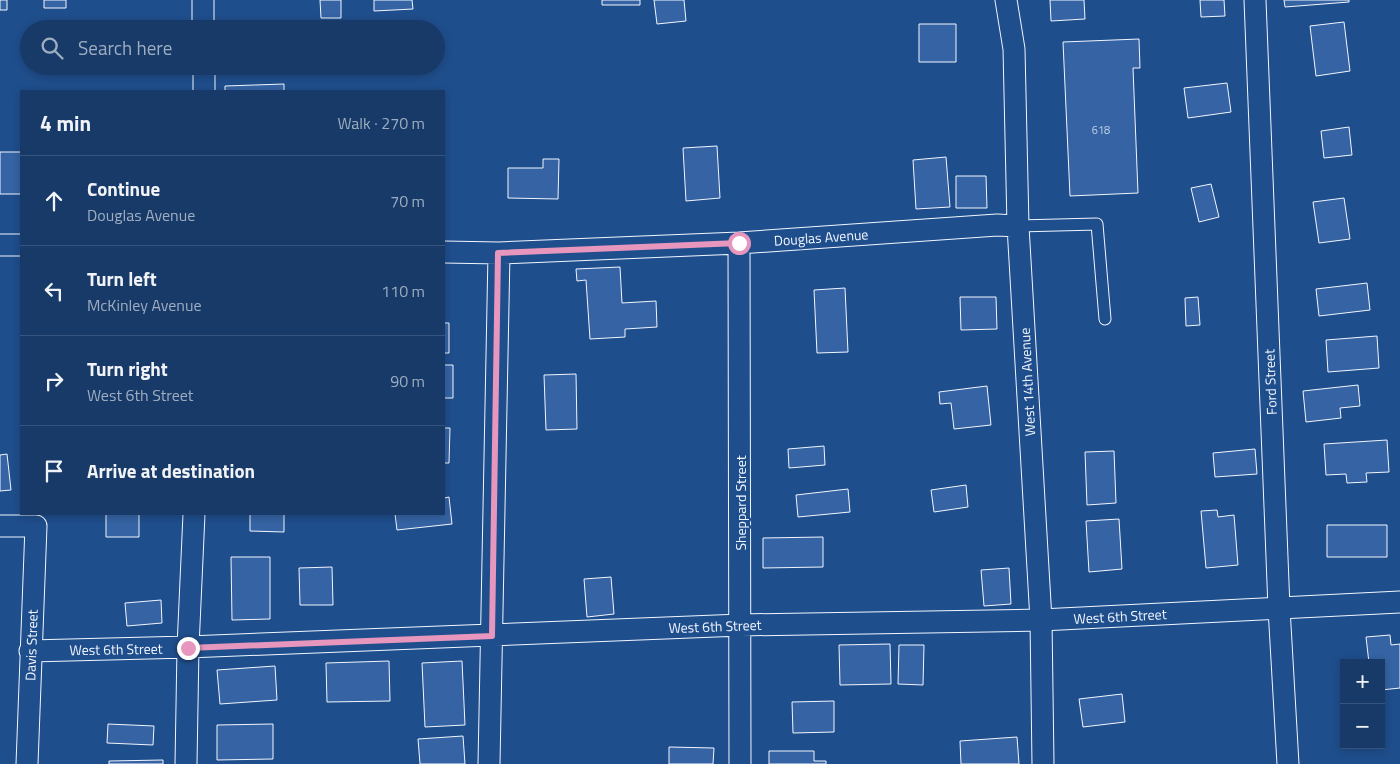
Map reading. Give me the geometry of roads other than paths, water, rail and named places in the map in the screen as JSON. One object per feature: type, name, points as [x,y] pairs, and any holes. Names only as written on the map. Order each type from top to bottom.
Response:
[{"type":"street","points":[[203,0],[203,20]]},
{"type":"street","name":"West 14th Avenue","points":[[1006,0],[1014,49],[1018,226],[1040,620],[1043,764]]},
{"type":"street","name":"Ford Street","points":[[1255,0],[1279,608],[1288,764]]},
{"type":"street","points":[[204,75],[204,90]]},
{"type":"street","name":"Douglas Avenue","points":[[445,252],[498,253],[739,243],[997,225],[1018,226]]},
{"type":"street","name":"Sheppard Street","points":[[739,243],[740,764]]},
{"type":"street","points":[[0,244],[20,245]]},
{"type":"street","points":[[489,764],[498,253]]},
{"type":"street","points":[[186,764],[188,648],[194,515]]},
{"type":"street","name":"Davis Street","points":[[0,526],[36,526],[27,764]]},
{"type":"street","name":"West 6th Street","points":[[30,651],[188,648],[741,625],[1040,620],[1400,602]]},
{"type":"lane","points":[[1018,226],[1097,224],[1105,318]]}]
